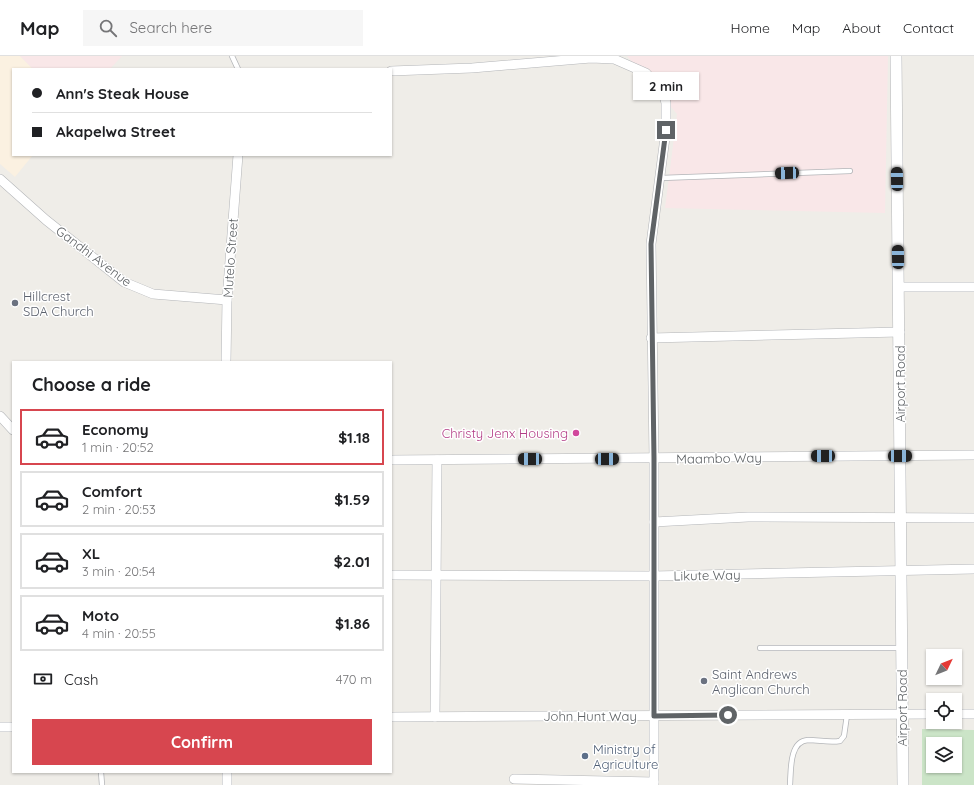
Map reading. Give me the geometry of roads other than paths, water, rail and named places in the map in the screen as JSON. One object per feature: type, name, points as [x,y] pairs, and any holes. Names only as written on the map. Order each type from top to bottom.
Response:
[{"type":"street","name":"Airport Road","points":[[896,56],[898,287],[900,332],[903,785]]},
{"type":"street","points":[[392,71],[472,68],[591,58],[613,58],[646,74],[663,92],[666,103],[666,130],[661,178],[651,244],[651,338],[654,458],[654,783],[514,779]]},
{"type":"street","name":"Mutelo Street","points":[[226,361],[227,300],[238,156]]},
{"type":"street","name":"Gandhi Avenue","points":[[0,179],[46,220],[124,282],[153,294],[227,300]]},
{"type":"street","points":[[898,287],[974,287]]},
{"type":"street","points":[[651,338],[900,332]]},
{"type":"street","points":[[0,416],[12,429]]},
{"type":"street","name":"Maambo Way","points":[[392,460],[974,456]]},
{"type":"street","points":[[435,717],[437,460]]},
{"type":"street","points":[[654,522],[748,518],[974,518]]},
{"type":"street","name":"Likute Way","points":[[392,575],[653,576],[974,569]]},
{"type":"street","name":"John Hunt Way","points":[[392,717],[926,714]]},
{"type":"street","points":[[962,714],[974,714]]},
{"type":"street","points":[[0,727],[12,727]]},
{"type":"street","points":[[227,773],[227,785]]},
{"type":"lane","points":[[232,56],[238,68]]},
{"type":"lane","points":[[661,178],[850,171]]},
{"type":"lane","points":[[760,648],[902,648]]},
{"type":"lane","points":[[790,785],[794,750],[800,742],[806,740],[840,741],[844,736],[847,715]]},
{"type":"lane","points":[[101,773],[102,785]]},
{"type":"place","name":"Hillcrest SDA Church","points":[[15,303]]},
{"type":"place","name":"Christy Jenx Housing","points":[[576,433]]},
{"type":"place","name":"Saint Andrews Anglican Church","points":[[704,681]]},
{"type":"place","name":"Ministry of Agriculture","points":[[585,756]]}]
